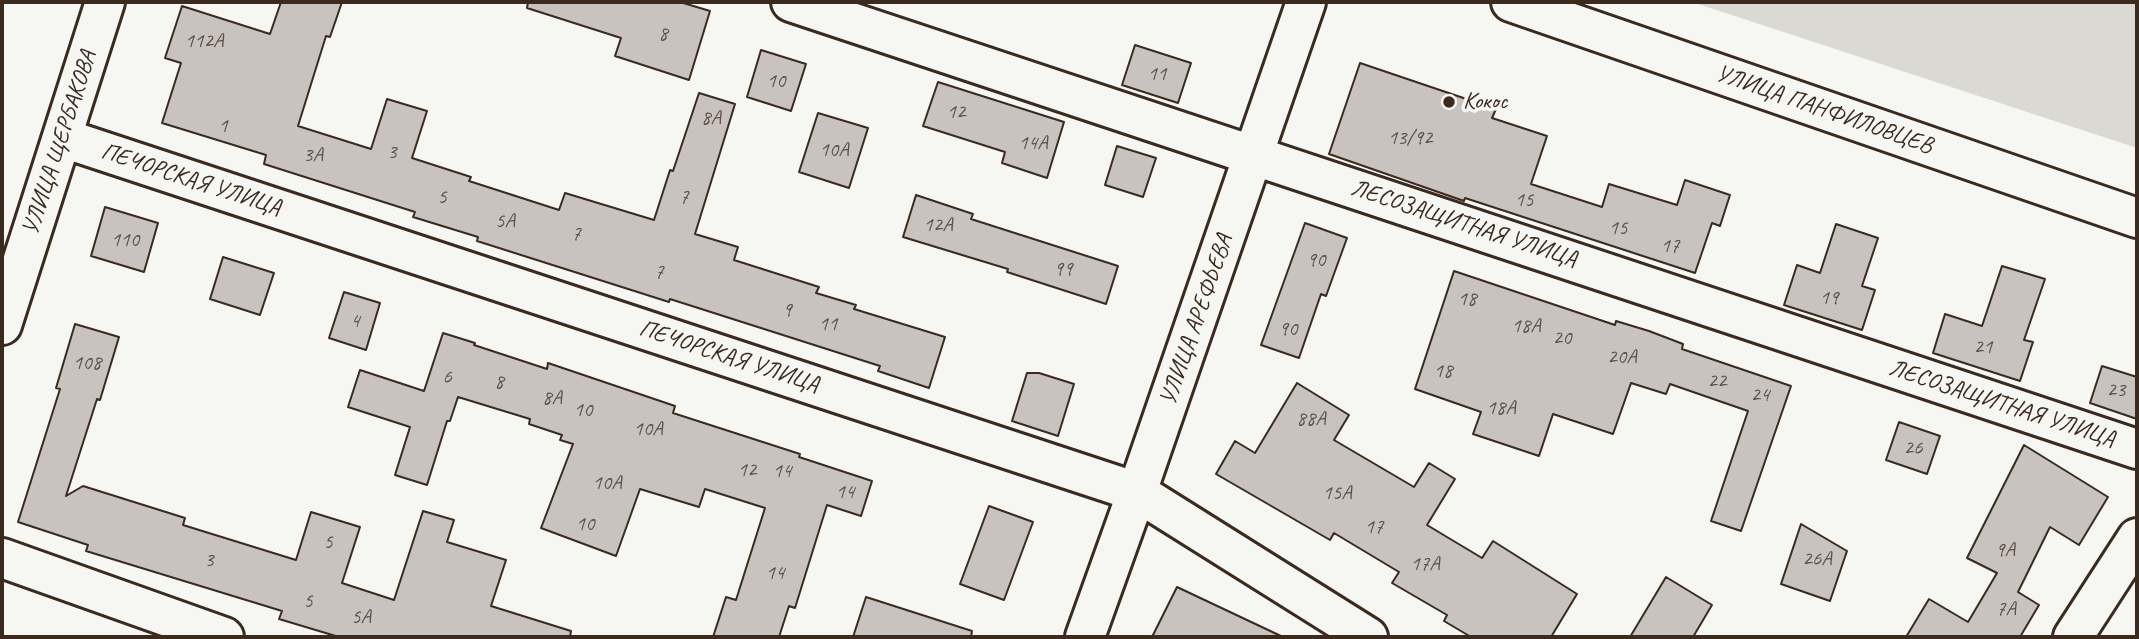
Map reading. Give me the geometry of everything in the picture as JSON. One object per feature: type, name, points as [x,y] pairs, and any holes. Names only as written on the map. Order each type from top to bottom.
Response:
[{"type":"street","name":"УЛИЦА ЩЕРБАКОВА","points":[[2,325],[105,2]]},
{"type":"street","name":"ЛЕСОЗАЩИТНАЯ УЛИЦА","points":[[791,2],[2137,449]]},
{"type":"street","name":"УЛИЦА АРЕФЬЕВА","points":[[1085,637],[1306,2]]},
{"type":"street","name":"УЛИЦА ПАНФИЛОВЦЕВ","points":[[1511,2],[2137,218]]},
{"type":"street","name":"ПЕЧОРСКАЯ УЛИЦА","points":[[62,138],[1137,492],[1368,637]]},
{"type":"street","points":[[2073,637],[2137,538]]},
{"type":"street","points":[[2,558],[225,637]]},
{"type":"shaded area","points":[[1692,2],[2137,2],[2137,148]]},
{"type":"building","points":[[281,2],[342,2],[330,37],[326,36],[298,126],[371,149],[387,99],[427,111],[412,158],[471,177],[469,181],[559,210],[565,193],[654,220],[699,93],[735,104],[695,234],[738,247],[734,260],[819,287],[816,293],[856,305],[854,309],[945,337],[929,388],[878,371],[880,366],[477,241],[478,237],[413,217],[415,212],[264,164],[266,155],[162,123],[181,63],[165,58],[182,6],[270,34]]},
{"type":"building","points":[[528,2],[680,2],[710,11],[689,80],[615,56],[621,38],[527,8]]},
{"type":"building","points":[[1135,45],[1191,63],[1178,103],[1122,85]]},
{"type":"building","points":[[761,50],[806,64],[791,111],[747,97]]},
{"type":"building","points":[[1360,63],[1496,109],[1492,118],[1547,136],[1531,184],[1602,207],[1609,184],[1677,205],[1685,180],[1730,195],[1720,226],[1712,223],[1695,273],[1465,198],[1464,201],[1329,154]]},
{"type":"building","points":[[938,82],[1064,122],[1047,178],[1002,163],[1005,152],[923,126]]},
{"type":"building","points":[[818,113],[868,128],[849,188],[799,172]]},
{"type":"building","points":[[1117,146],[1156,158],[1143,197],[1105,185]]},
{"type":"building","points":[[916,195],[973,214],[971,219],[1118,266],[1106,304],[1007,272],[1008,269],[903,237]]},
{"type":"building","points":[[105,207],[158,223],[144,272],[91,256]]},
{"type":"building","points":[[1305,223],[1347,238],[1326,296],[1321,294],[1299,358],[1261,345]]},
{"type":"building","points":[[1836,224],[1878,238],[1862,286],[1875,290],[1862,330],[1784,305],[1797,265],[1820,273]]},
{"type":"building","points":[[223,257],[274,273],[260,315],[210,299]]},
{"type":"building","points":[[2002,266],[2045,279],[2024,340],[2033,342],[2020,381],[1933,353],[1945,314],[1982,326]]},
{"type":"building","points":[[1454,271],[1615,325],[1616,321],[1649,331],[1683,344],[1682,349],[1791,386],[1741,531],[1711,521],[1748,411],[1670,384],[1666,394],[1631,383],[1613,434],[1553,414],[1539,456],[1473,434],[1481,412],[1415,389]]},
{"type":"building","points":[[344,292],[380,303],[366,350],[329,338]]},
{"type":"building","points":[[75,324],[119,337],[66,496],[83,486],[185,518],[183,525],[296,560],[311,512],[360,527],[342,583],[394,600],[423,511],[454,520],[447,542],[506,560],[491,606],[571,631],[570,637],[339,637],[279,619],[282,611],[86,551],[88,545],[18,522],[60,389],[56,388]]},
{"type":"building","points":[[443,333],[547,369],[548,363],[675,406],[673,413],[800,454],[799,457],[872,481],[861,516],[827,505],[795,608],[789,606],[779,637],[713,637],[726,597],[736,600],[765,508],[705,489],[699,507],[640,489],[616,556],[541,528],[573,444],[560,440],[562,435],[529,424],[530,419],[458,397],[450,421],[447,421],[427,485],[395,475],[410,427],[348,407],[360,370],[424,391]]},
{"type":"building","points":[[2102,366],[2137,377],[2137,419],[2090,403]]},
{"type":"building","points":[[1027,373],[1039,373],[1074,384],[1058,436],[1012,421]]},
{"type":"building","points":[[1297,383],[1349,415],[1334,440],[1414,487],[1429,463],[1455,479],[1427,525],[1482,558],[1493,541],[1577,594],[1551,637],[1471,637],[1444,621],[1447,615],[1392,583],[1399,572],[1334,533],[1330,540],[1216,474],[1235,441],[1255,453]]},
{"type":"building","points":[[1899,422],[1940,436],[1927,474],[1886,460]]},
{"type":"building","points":[[2024,445],[2108,497],[2079,545],[2050,527],[2018,592],[2039,605],[2020,637],[1906,637],[1929,599],[1968,622],[1997,573],[1967,558]]},
{"type":"building","points":[[989,506],[1033,522],[1004,600],[960,584]]},
{"type":"building","points":[[1801,524],[1847,551],[1830,601],[1781,584]]},
{"type":"building","points":[[1666,577],[1712,605],[1693,637],[1630,637]]},
{"type":"building","points":[[1177,587],[1283,637],[1152,637]]},
{"type":"building","points":[[866,597],[972,631],[971,637],[853,637]]},
{"type":"place","name":"Кокос","points":[[1449,102]]}]
